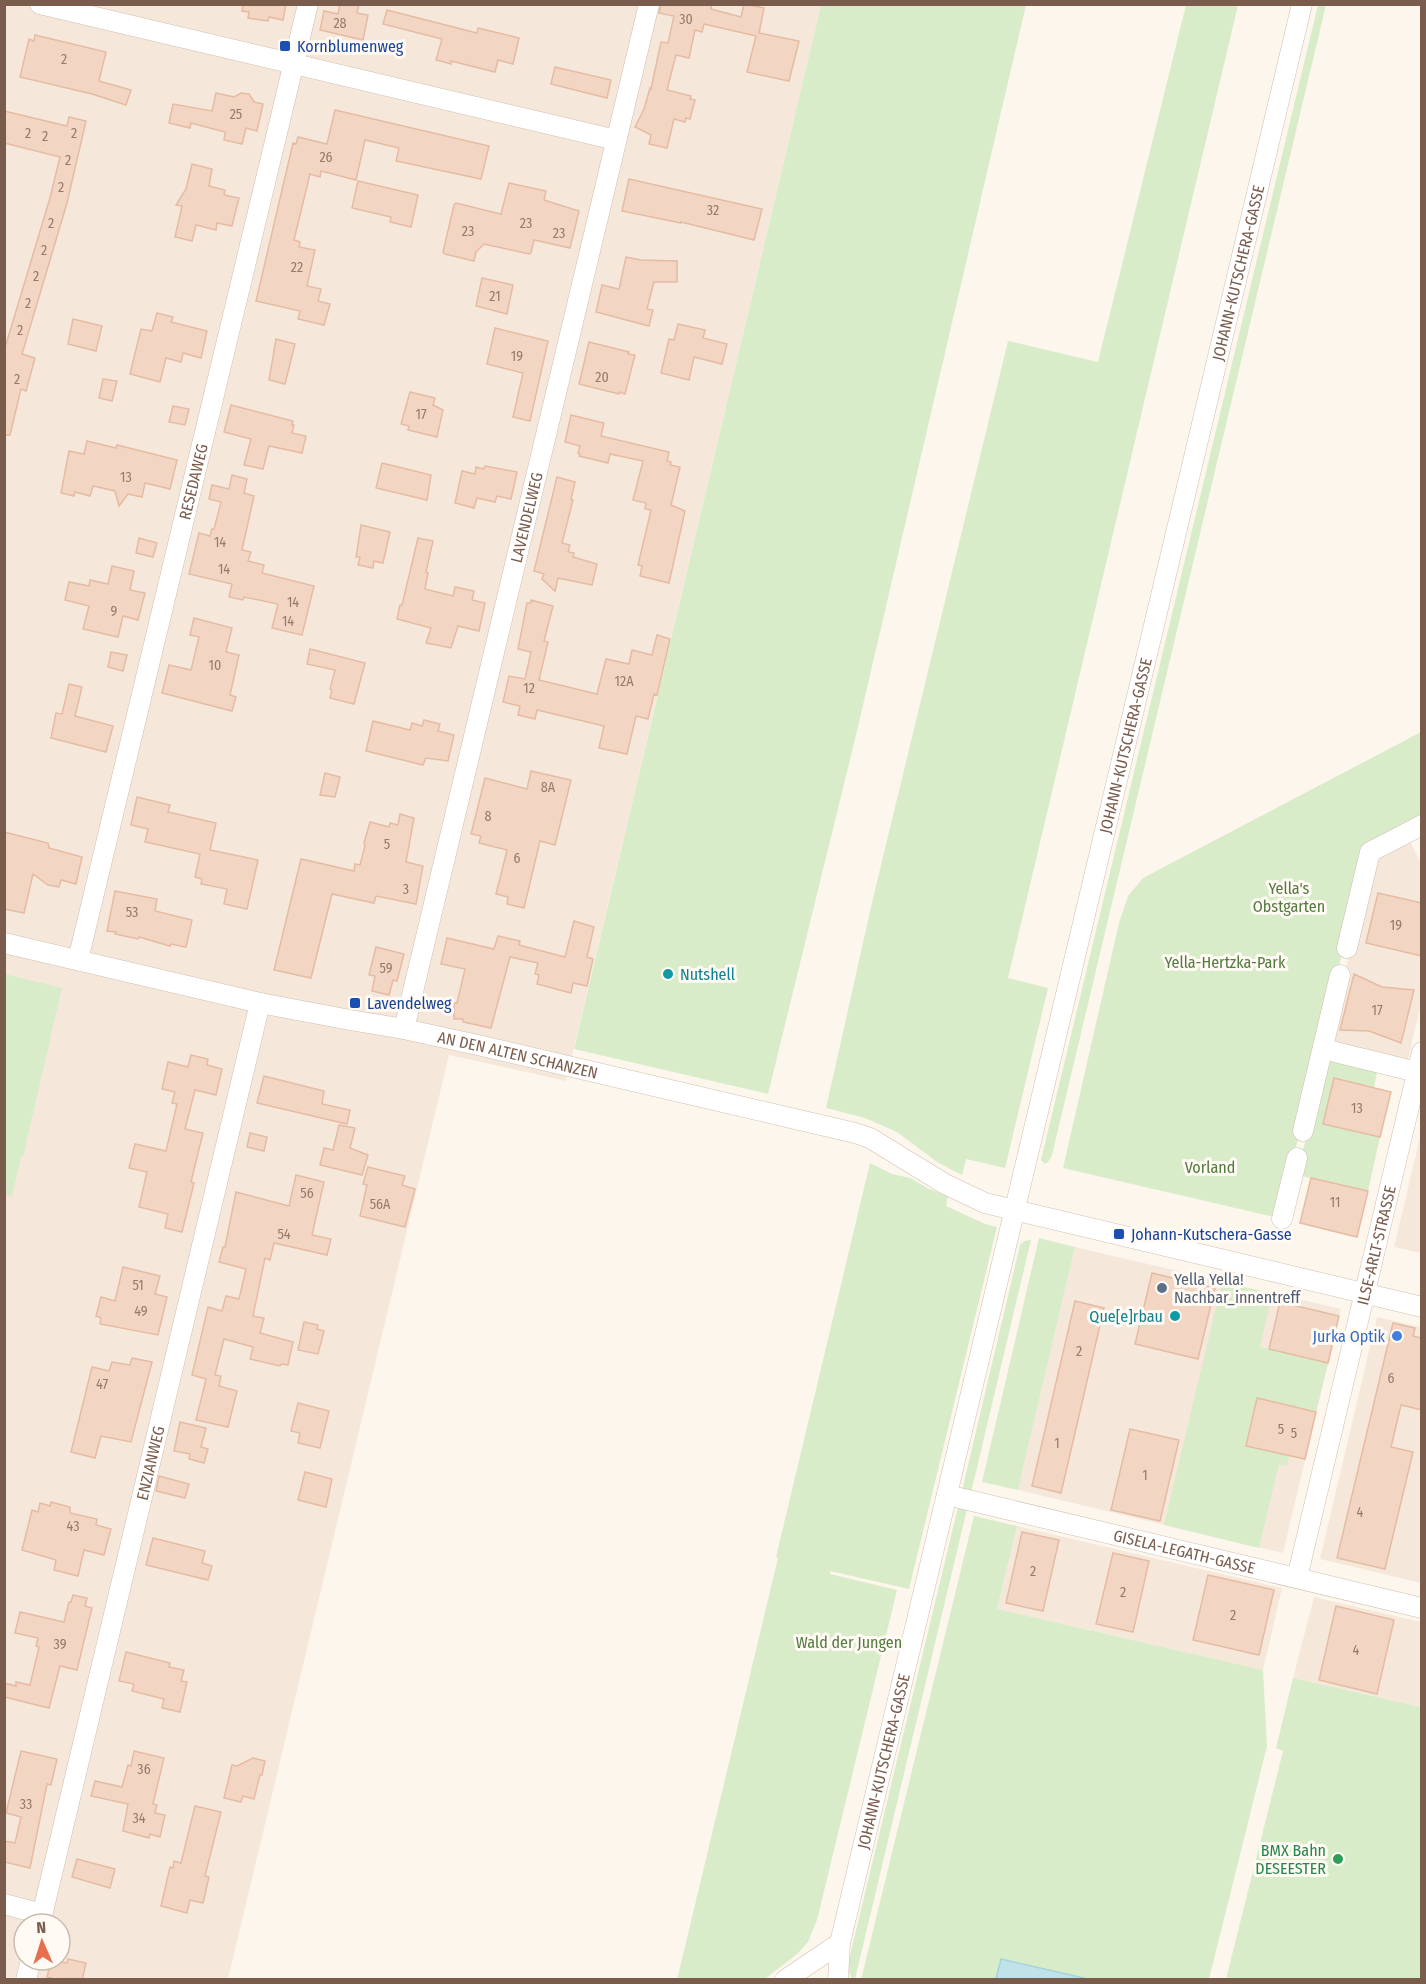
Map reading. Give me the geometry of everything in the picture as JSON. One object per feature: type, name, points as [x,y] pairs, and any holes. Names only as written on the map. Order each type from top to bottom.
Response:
[{"type":"street","points":[[40,4],[616,140]]},
{"type":"street","name":"RESEDAWEG","points":[[78,960],[308,4]]},
{"type":"street","name":"LAVENDELWEG","points":[[404,1029],[649,4]]},
{"type":"street","name":"JOHANN-KUTSCHERA-GASSE","points":[[838,1980],[840,1943],[1302,4]]},
{"type":"street","points":[[1347,948],[1370,852],[1419,833]]},
{"type":"street","name":"AN DEN ALTEN SCHANZEN","points":[[4,943],[260,1003],[404,1029],[751,1108],[870,1138],[935,1178],[985,1203],[1422,1307]]},
{"type":"street","points":[[1303,1131],[1340,975]]},
{"type":"street","name":"ENZIANWEG","points":[[43,1912],[260,1003]]},
{"type":"street","points":[[1323,1049],[1417,1072]]},
{"type":"street","name":"ILSE-ARLT-STRASSE","points":[[1297,1578],[1422,1052]]},
{"type":"street","points":[[1282,1219],[1296,1158]]},
{"type":"street","name":"GISELA-LEGATH-GASSE","points":[[947,1495],[1422,1608]]},
{"type":"street","points":[[4,1904],[24,1912]]},
{"type":"street","points":[[785,1980],[840,1943]]},
{"type":"shaded area","points":[[5,5],[821,5],[566,1081],[449,1055],[228,1979],[5,1980]]},
{"type":"shaded area","points":[[1407,836],[1422,865],[1421,1004],[1407,1063],[1329,1044],[1372,853]]},
{"type":"shaded area","points":[[1421,1133],[1421,1253],[1394,1247]]},
{"type":"shaded area","points":[[1075,1247],[1341,1309],[1283,1553],[1018,1490]]},
{"type":"shaded area","points":[[1377,1317],[1421,1327],[1421,1583],[1320,1559]]},
{"type":"shaded area","points":[[1017,1526],[1282,1588],[1263,1670],[997,1609]]},
{"type":"shaded area","points":[[1314,1597],[1421,1622],[1421,1707],[1293,1678]]},
{"type":"green space","points":[[821,5],[1026,5],[857,731],[768,1094],[574,1049]]},
{"type":"green space","points":[[1186,5],[1238,5],[1008,978],[1048,988],[1005,1168],[966,1159],[962,1175],[937,1162],[897,1132],[865,1118],[826,1108],[874,894],[1008,341],[1098,362]]},
{"type":"green space","points":[[1318,5],[1326,5],[1052,1155],[1045,1164],[1041,1160]]},
{"type":"green space","name":"Yella-Hertzka-Park","points":[[1421,732],[1421,820],[1367,849],[1279,1218],[1063,1168],[1119,923],[1128,896],[1143,878]]},
{"type":"green space","points":[[5,974],[62,988],[12,1196],[4,1194]]},
{"type":"green space","points":[[1325,1059],[1377,1072],[1374,1087],[1334,1079],[1324,1124],[1380,1137],[1368,1191],[1302,1176],[1286,1220]]},
{"type":"green space","name":"Wald der Jungen","points":[[870,1163],[948,1196],[946,1206],[997,1227],[909,1589],[830,1571],[830,1574],[897,1590],[817,1920],[808,1942],[797,1954],[765,1979],[677,1980],[778,1558],[776,1557]]},
{"type":"green space","points":[[1039,1238],[1075,1247],[1018,1490],[982,1482]]},
{"type":"green space","points":[[1031,1240],[970,1497],[961,1495],[1020,1245],[1024,1241]]},
{"type":"green space","points":[[1222,1282],[1272,1294],[1260,1347],[1328,1363],[1316,1412],[1246,1445],[1289,1456],[1287,1466],[1279,1464],[1259,1548],[1164,1525]]},
{"type":"green space","points":[[959,1503],[968,1505],[855,1979],[852,1979],[847,1968]]},
{"type":"green space","points":[[974,1516],[1017,1526],[997,1609],[1263,1670],[1267,1746],[1209,1979],[861,1980]]},
{"type":"green space","points":[[1293,1678],[1421,1707],[1421,1979],[1226,1979],[1283,1751],[1276,1748]]},
{"type":"water","points":[[1001,1959],[1088,1979],[996,1979]]},
{"type":"building","points":[[243,4],[286,4],[283,20],[269,17],[268,21],[248,18],[249,12],[242,11]]},
{"type":"building","points":[[340,4],[359,4],[357,13],[368,15],[363,40],[320,30],[324,11],[338,14]]},
{"type":"building","points":[[661,4],[712,4],[711,9],[741,17],[744,4],[764,8],[759,33],[799,41],[789,81],[747,72],[756,36],[704,24],[702,32],[695,30],[689,58],[676,55],[667,90],[691,96],[690,99],[695,100],[690,119],[686,118],[685,122],[674,119],[667,148],[649,144],[651,135],[635,127],[651,89],[661,42],[668,43],[674,16],[659,13]]},
{"type":"building","points":[[387,10],[477,33],[478,28],[519,38],[513,64],[498,60],[495,72],[451,61],[451,64],[436,60],[442,39],[383,24]]},
{"type":"building","points":[[35,35],[106,52],[99,81],[131,90],[126,105],[92,94],[20,77],[29,39],[34,41]]},
{"type":"building","points":[[555,67],[611,80],[607,98],[551,84]]},
{"type":"building","points":[[216,93],[234,97],[241,93],[249,94],[254,102],[263,104],[257,131],[246,128],[242,144],[224,140],[225,132],[191,123],[190,128],[169,123],[173,104],[212,111]]},
{"type":"building","points":[[335,110],[489,146],[481,179],[396,161],[399,148],[365,140],[356,180],[321,171],[320,177],[310,174],[294,240],[300,242],[299,247],[315,250],[307,286],[321,289],[318,301],[330,304],[324,325],[298,319],[300,311],[256,301],[293,143],[296,144],[298,137],[327,144]]},
{"type":"building","points":[[4,111],[67,126],[69,117],[86,121],[67,203],[22,354],[35,358],[26,391],[21,389],[10,435],[4,435],[4,351],[60,157],[4,143]]},
{"type":"building","points":[[192,164],[212,169],[209,186],[225,190],[224,195],[239,198],[232,226],[217,223],[216,230],[196,225],[192,241],[175,237],[182,206],[176,205],[186,189]]},
{"type":"building","points":[[629,179],[762,209],[754,240],[681,222],[622,211]]},
{"type":"building","points":[[358,181],[418,195],[411,227],[390,222],[391,217],[352,208]]},
{"type":"building","points":[[509,183],[546,191],[544,200],[579,211],[570,248],[534,240],[529,254],[484,244],[476,252],[474,261],[445,254],[443,252],[454,205],[456,203],[501,214]]},
{"type":"building","points":[[626,257],[641,260],[677,261],[677,282],[654,282],[647,309],[653,310],[649,326],[596,312],[602,285],[619,289]]},
{"type":"building","points":[[482,278],[513,285],[507,314],[476,306]]},
{"type":"building","points":[[157,313],[173,317],[171,322],[207,331],[201,358],[183,353],[181,362],[166,358],[160,382],[130,374],[141,329],[152,331]]},
{"type":"building","points":[[73,319],[102,326],[96,351],[68,344]]},
{"type":"building","points":[[678,324],[705,330],[703,338],[727,344],[722,364],[694,357],[689,380],[661,373],[669,339],[674,340]]},
{"type":"building","points":[[495,328],[548,341],[530,421],[513,417],[523,373],[487,364]]},
{"type":"building","points":[[276,339],[295,344],[285,384],[269,380]]},
{"type":"building","points":[[589,342],[635,355],[625,394],[579,384]]},
{"type":"building","points":[[103,379],[117,381],[112,401],[99,398]]},
{"type":"building","points":[[410,392],[435,398],[433,405],[443,410],[437,437],[408,430],[409,426],[401,424]]},
{"type":"building","points":[[231,405],[293,421],[292,433],[306,436],[302,453],[269,446],[263,469],[244,465],[251,439],[224,432]]},
{"type":"building","points":[[173,406],[189,409],[185,425],[169,422]]},
{"type":"building","points":[[571,415],[604,423],[601,436],[669,452],[667,461],[671,462],[670,465],[680,467],[671,505],[685,511],[669,583],[640,576],[642,566],[638,565],[651,510],[645,509],[646,503],[633,500],[643,461],[610,454],[608,463],[579,456],[580,446],[565,442]]},
{"type":"building","points":[[87,441],[116,448],[117,445],[177,460],[170,489],[145,483],[142,497],[128,494],[119,506],[115,491],[93,486],[90,496],[75,492],[74,496],[61,493],[69,451],[84,454]]},
{"type":"building","points":[[382,463],[431,475],[427,500],[376,488]]},
{"type":"building","points":[[485,466],[517,472],[511,499],[497,496],[495,502],[477,498],[474,508],[455,503],[462,471],[475,474],[476,467],[484,469]]},
{"type":"building","points":[[232,475],[247,479],[244,493],[254,496],[242,550],[251,552],[248,561],[264,565],[262,573],[314,586],[302,635],[272,628],[278,604],[244,597],[243,600],[229,597],[232,584],[189,574],[199,533],[210,536],[221,502],[209,499],[212,485],[229,489]]},
{"type":"building","points":[[557,477],[575,482],[562,543],[570,545],[568,552],[574,553],[573,557],[597,564],[592,585],[558,578],[555,591],[542,579],[544,574],[534,571]]},
{"type":"building","points":[[361,525],[390,532],[383,563],[374,561],[373,568],[358,565],[360,557],[356,557]]},
{"type":"building","points":[[139,538],[157,543],[153,557],[136,553]]},
{"type":"building","points":[[418,538],[433,541],[426,572],[428,573],[425,589],[453,596],[455,587],[474,591],[472,600],[485,603],[479,631],[458,626],[451,648],[426,643],[431,628],[397,619]]},
{"type":"building","points":[[112,566],[134,571],[130,590],[145,593],[138,620],[123,616],[118,637],[83,629],[89,606],[65,600],[69,582],[89,586],[90,580],[108,584]]},
{"type":"building","points":[[531,600],[553,606],[544,641],[548,642],[539,680],[597,694],[606,659],[629,664],[632,650],[652,655],[657,635],[670,639],[657,695],[654,694],[648,719],[636,716],[627,754],[599,748],[604,726],[537,710],[535,719],[518,715],[520,706],[503,702],[509,676],[525,679],[531,652],[518,649],[527,603],[531,603]]},
{"type":"building","points":[[194,618],[232,628],[226,652],[239,655],[230,695],[236,697],[232,711],[162,693],[169,665],[191,670],[199,637],[190,635]]},
{"type":"building","points":[[310,649],[365,663],[354,704],[330,698],[335,670],[307,664]]},
{"type":"building","points":[[111,652],[127,655],[123,671],[108,667]]},
{"type":"building","points":[[69,684],[82,687],[75,716],[113,726],[106,752],[51,738],[56,713],[62,714]]},
{"type":"building","points":[[424,720],[440,724],[438,731],[454,735],[448,761],[426,758],[423,765],[366,751],[373,721],[410,730],[412,723],[422,726]]},
{"type":"building","points":[[531,771],[571,780],[555,845],[540,841],[524,908],[507,904],[508,897],[496,894],[507,850],[479,843],[481,836],[471,834],[485,778],[527,789]]},
{"type":"building","points":[[325,773],[340,777],[335,797],[320,795]]},
{"type":"building","points":[[137,797],[170,805],[168,812],[216,823],[210,850],[258,860],[247,909],[224,904],[227,889],[201,884],[202,879],[195,877],[200,854],[145,842],[148,829],[131,825]]},
{"type":"building","points":[[400,814],[414,818],[406,862],[423,866],[416,904],[376,896],[374,903],[332,894],[311,978],[274,970],[301,859],[354,871],[355,864],[360,865],[370,822],[389,827],[390,823],[398,825]]},
{"type":"building","points":[[4,832],[48,843],[49,848],[82,857],[76,884],[61,880],[59,887],[48,885],[33,874],[24,913],[4,909]]},
{"type":"building","points":[[115,891],[157,899],[155,911],[192,920],[186,947],[171,944],[170,946],[107,931]]},
{"type":"building","points":[[1378,893],[1422,903],[1422,956],[1366,943]]},
{"type":"building","points":[[574,921],[594,927],[587,957],[593,959],[587,986],[573,983],[571,993],[537,984],[539,975],[535,974],[538,963],[510,957],[491,1028],[463,1022],[463,1019],[454,1019],[454,1003],[457,1003],[465,969],[441,964],[447,938],[494,949],[498,936],[520,941],[519,945],[565,957]]},
{"type":"building","points":[[376,947],[404,954],[397,981],[393,980],[389,995],[372,991],[375,976],[369,975]]},
{"type":"building","points":[[1354,974],[1382,987],[1414,990],[1401,1043],[1369,1031],[1340,1030]]},
{"type":"building","points":[[191,1055],[208,1059],[207,1065],[222,1069],[216,1095],[195,1090],[185,1129],[203,1133],[182,1232],[165,1228],[168,1214],[139,1207],[147,1172],[129,1168],[135,1144],[166,1151],[177,1104],[172,1103],[175,1092],[162,1089],[168,1062],[188,1067]]},
{"type":"building","points":[[264,1076],[324,1091],[322,1104],[350,1110],[347,1124],[257,1103]]},
{"type":"building","points":[[1334,1078],[1391,1092],[1380,1137],[1323,1124]]},
{"type":"building","points":[[339,1125],[355,1128],[350,1148],[368,1155],[362,1175],[320,1165],[324,1148],[333,1150]]},
{"type":"building","points":[[250,1133],[267,1137],[264,1151],[247,1147]]},
{"type":"building","points":[[368,1167],[405,1176],[402,1185],[415,1189],[405,1227],[360,1216],[367,1185],[363,1184]]},
{"type":"building","points":[[296,1175],[324,1182],[312,1235],[331,1239],[327,1255],[274,1243],[270,1260],[265,1258],[253,1316],[264,1318],[260,1333],[293,1342],[288,1365],[281,1364],[280,1366],[250,1359],[253,1347],[224,1339],[215,1375],[221,1376],[219,1386],[237,1391],[228,1427],[196,1420],[206,1379],[192,1375],[208,1307],[222,1311],[226,1296],[239,1299],[246,1269],[219,1262],[223,1247],[225,1247],[236,1192],[289,1206]]},
{"type":"building","points":[[1311,1178],[1368,1191],[1357,1237],[1300,1223]]},
{"type":"building","points":[[123,1267],[160,1276],[155,1294],[167,1297],[158,1335],[100,1324],[101,1318],[96,1316],[101,1297],[115,1301]]},
{"type":"building","name":"Que[e]rbau","points":[[1152,1273],[1215,1288],[1198,1359],[1135,1344]]},
{"type":"building","points":[[1075,1301],[1104,1308],[1061,1493],[1032,1486]]},
{"type":"building","points":[[1280,1302],[1339,1316],[1328,1363],[1269,1349]]},
{"type":"building","points":[[304,1322],[318,1325],[317,1329],[324,1331],[318,1354],[298,1350]]},
{"type":"building","points":[[1393,1323],[1415,1328],[1413,1336],[1422,1338],[1422,1410],[1401,1405],[1391,1447],[1413,1452],[1385,1569],[1337,1558]]},
{"type":"building","points":[[132,1358],[152,1362],[131,1442],[101,1436],[95,1458],[71,1452],[92,1367],[109,1371],[112,1362],[130,1365]]},
{"type":"building","points":[[1257,1398],[1316,1412],[1305,1459],[1246,1446]]},
{"type":"building","points":[[298,1403],[329,1411],[320,1448],[298,1443],[300,1433],[291,1431]]},
{"type":"building","points":[[180,1422],[206,1428],[201,1447],[208,1449],[204,1463],[189,1459],[190,1454],[174,1451]]},
{"type":"building","points":[[1130,1429],[1179,1440],[1160,1521],[1111,1510]]},
{"type":"building","points":[[305,1472],[332,1479],[326,1507],[298,1500]]},
{"type":"building","points":[[159,1476],[189,1484],[185,1498],[156,1491]]},
{"type":"building","points":[[51,1502],[70,1507],[70,1513],[97,1519],[96,1525],[111,1529],[104,1555],[84,1550],[78,1576],[54,1570],[56,1560],[22,1550],[32,1510],[38,1512],[40,1503],[50,1506]]},
{"type":"building","points":[[1022,1532],[1059,1540],[1043,1611],[1006,1603]]},
{"type":"building","points":[[153,1538],[205,1551],[202,1563],[212,1566],[208,1580],[146,1565]]},
{"type":"building","points":[[1113,1553],[1149,1561],[1133,1632],[1096,1624]]},
{"type":"building","points":[[1208,1575],[1274,1590],[1259,1655],[1193,1640]]},
{"type":"building","points":[[73,1595],[87,1598],[85,1606],[92,1608],[77,1670],[60,1666],[49,1708],[4,1697],[4,1683],[16,1686],[16,1682],[30,1685],[39,1647],[36,1646],[38,1638],[15,1633],[20,1612],[64,1622]]},
{"type":"building","points":[[1336,1606],[1394,1620],[1377,1694],[1319,1680]]},
{"type":"building","points":[[126,1652],[170,1663],[169,1667],[184,1670],[181,1681],[187,1682],[180,1712],[162,1708],[164,1699],[132,1691],[134,1684],[119,1681]]},
{"type":"building","points":[[21,1751],[57,1759],[51,1785],[47,1784],[30,1868],[4,1862],[4,1841],[15,1843],[21,1817],[6,1813]]},
{"type":"building","points":[[134,1751],[164,1758],[153,1804],[157,1805],[155,1813],[165,1815],[160,1837],[150,1834],[149,1838],[123,1831],[128,1804],[91,1796],[95,1781],[122,1787],[128,1765],[131,1766]]},
{"type":"building","points":[[253,1758],[265,1761],[254,1799],[243,1796],[241,1802],[224,1798],[232,1765],[237,1766]]},
{"type":"building","points":[[195,1806],[221,1812],[205,1876],[209,1877],[203,1903],[190,1900],[187,1913],[161,1906],[170,1867],[173,1868],[174,1861],[181,1863]]},
{"type":"building","points":[[77,1859],[115,1869],[110,1888],[72,1877]]},
{"type":"building","points":[[72,1960],[86,1963],[82,1980],[58,1980],[47,1977],[48,1972],[72,1972]]},
{"type":"place","name":"Kornblumenweg","points":[[285,46]]},
{"type":"place","name":"Nutshell","points":[[668,974]]},
{"type":"place","name":"Lavendelweg","points":[[355,1003]]},
{"type":"place","name":"Johann-Kutschera-Gasse","points":[[1119,1234]]},
{"type":"place","name":"Yella Yella! Nachbar_innentreff","points":[[1162,1288]]},
{"type":"place","name":"Que[e]rbau","points":[[1175,1316]]},
{"type":"place","name":"Jurka Optik","points":[[1397,1336]]},
{"type":"place","name":"BMX Bahn DESEESTER","points":[[1338,1859]]},
{"type":"park label","name":"Yella's Obstgarten","points":[[1289,897]]},
{"type":"park label","name":"Vorland","points":[[1210,1167]]}]
